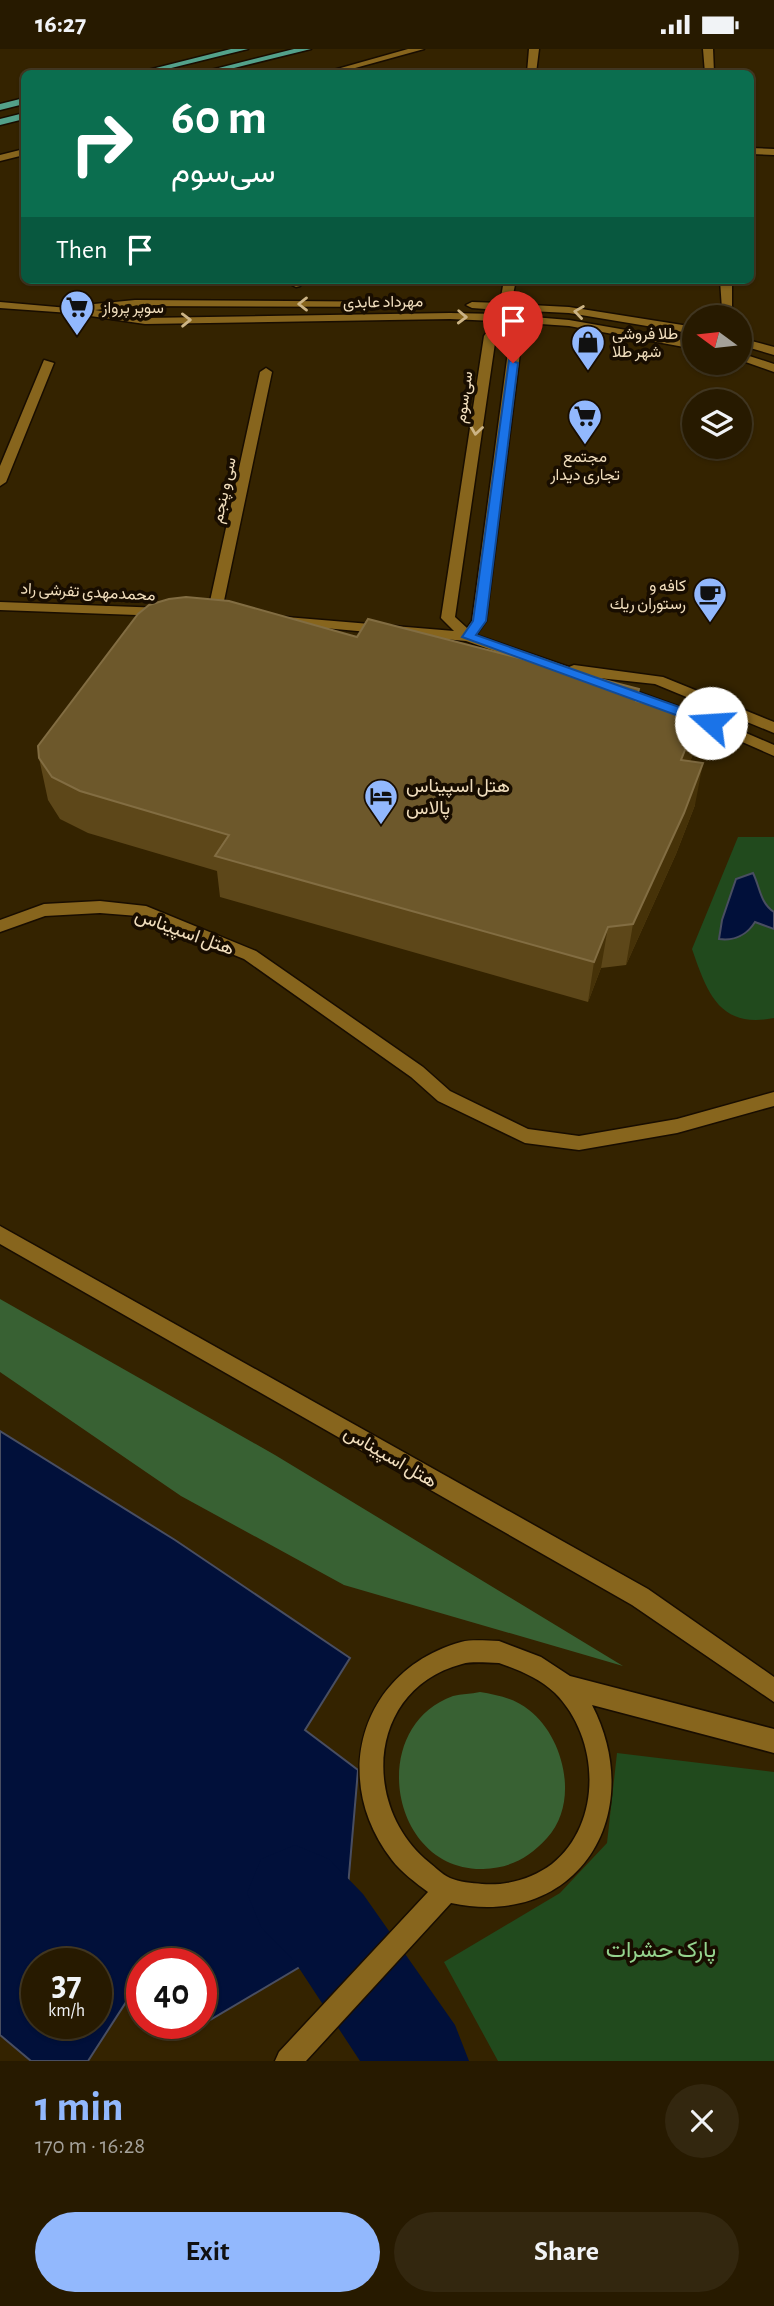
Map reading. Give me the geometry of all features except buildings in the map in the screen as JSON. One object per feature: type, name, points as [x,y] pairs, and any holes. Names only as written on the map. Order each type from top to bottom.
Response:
[{"type":"main road","points":[[154,70],[243,49]]},
{"type":"main road","points":[[217,70],[306,49]]},
{"type":"main road","points":[[0,107],[21,102]]},
{"type":"main road","points":[[0,122],[21,117]]},
{"type":"street","points":[[347,70],[419,49]]},
{"type":"street","points":[[532,70],[534,49]]},
{"type":"street","points":[[708,49],[710,70]]},
{"type":"street","points":[[754,151],[774,152]]},
{"type":"street","points":[[0,157],[21,153]]},
{"type":"street","points":[[468,637],[480,621],[516,337],[505,312],[509,284]]},
{"type":"street","points":[[726,284],[728,305]]},
{"type":"street","name":"مهرداد عابدی","points":[[70,310],[135,303],[505,312],[682,344]]},
{"type":"street","name":"مهرداد عابدی","points":[[0,305],[70,310],[145,321],[450,316],[569,310],[682,329]]},
{"type":"street","name":"سی‌سوم","points":[[468,637],[448,618],[490,336],[505,312]]},
{"type":"street","points":[[752,345],[774,351]]},
{"type":"street","points":[[752,360],[774,368]]},
{"type":"street","points":[[0,482],[48,363]]},
{"type":"street","name":"سی و پنجم","points":[[214,615],[266,372]]},
{"type":"street","name":"محمدمهدی تفرشی راد","points":[[0,606],[174,613]]},
{"type":"street","points":[[267,620],[468,637],[711,723],[774,751]]},
{"type":"street","points":[[560,669],[658,680],[774,728]]},
{"type":"street","name":"هتل اسپیناس","points":[[0,926],[44,910],[100,907],[139,910],[250,955],[417,1072],[444,1096],[524,1136],[579,1143],[677,1126],[774,1099]]},
{"type":"street","name":"هتل اسپیناس","points":[[0,1234],[640,1597],[774,1691]]},
{"type":"street","points":[[499,1652],[534,1664],[564,1686],[587,1717],[601,1756],[601,1798],[589,1837],[563,1870],[528,1891],[488,1898],[447,1890],[411,1866],[386,1835],[372,1797],[370,1757],[380,1719],[400,1687],[429,1665],[463,1653],[499,1652]]},
{"type":"street","points":[[564,1686],[774,1741]]},
{"type":"street","points":[[288,2061],[447,1890]]},
{"type":"green space","points":[[738,837],[774,837],[774,1018],[740,1018],[718,1004],[703,979],[692,949]]},
{"type":"green space","points":[[0,1299],[275,1455],[623,1666],[344,1585],[181,1496],[0,1372]]},
{"type":"green space","points":[[480,1692],[517,1703],[541,1722],[559,1753],[565,1789],[563,1807],[557,1823],[540,1845],[510,1864],[483,1869],[451,1863],[427,1847],[410,1823],[400,1795],[400,1765],[408,1736],[425,1712],[453,1696]]},
{"type":"green space","name":"پارک حشرات","points":[[617,1753],[774,1772],[774,2061],[498,2061],[444,1962],[560,1893],[607,1843]]},
{"type":"water","points":[[753,873],[763,899],[774,912],[774,929],[755,922],[740,936],[719,939],[722,920],[736,879]]},
{"type":"water","points":[[0,1431],[175,1540],[350,1658],[305,1730],[358,1770],[346,1910],[373,1935],[337,1989],[305,1964],[217,2016],[217,1948],[126,1948],[126,2002],[112,2024],[112,1948],[21,1948],[21,2039],[102,2039],[88,2061],[31,2061],[0,2035]]},
{"type":"water","points":[[422,2003],[451,2061],[389,2061],[377,2040]]},
{"type":"waterway","points":[[295,1893],[329,1928],[419,2061]]},
{"type":"place","name":"سوپر پرواز","points":[[77,337]]},
{"type":"place","name":"طلا فروشی شهر طلا","points":[[588,372]]},
{"type":"place","name":"مجتمع تجاری دیدار","points":[[585,446]]},
{"type":"place","name":"كافه و رستوران ريك","points":[[710,624]]},
{"type":"place","name":"هتل اسپیناس پالاس","points":[[381,826]]},
{"type":"route","points":[[513,363],[480,621],[468,637],[711,723]]}]
